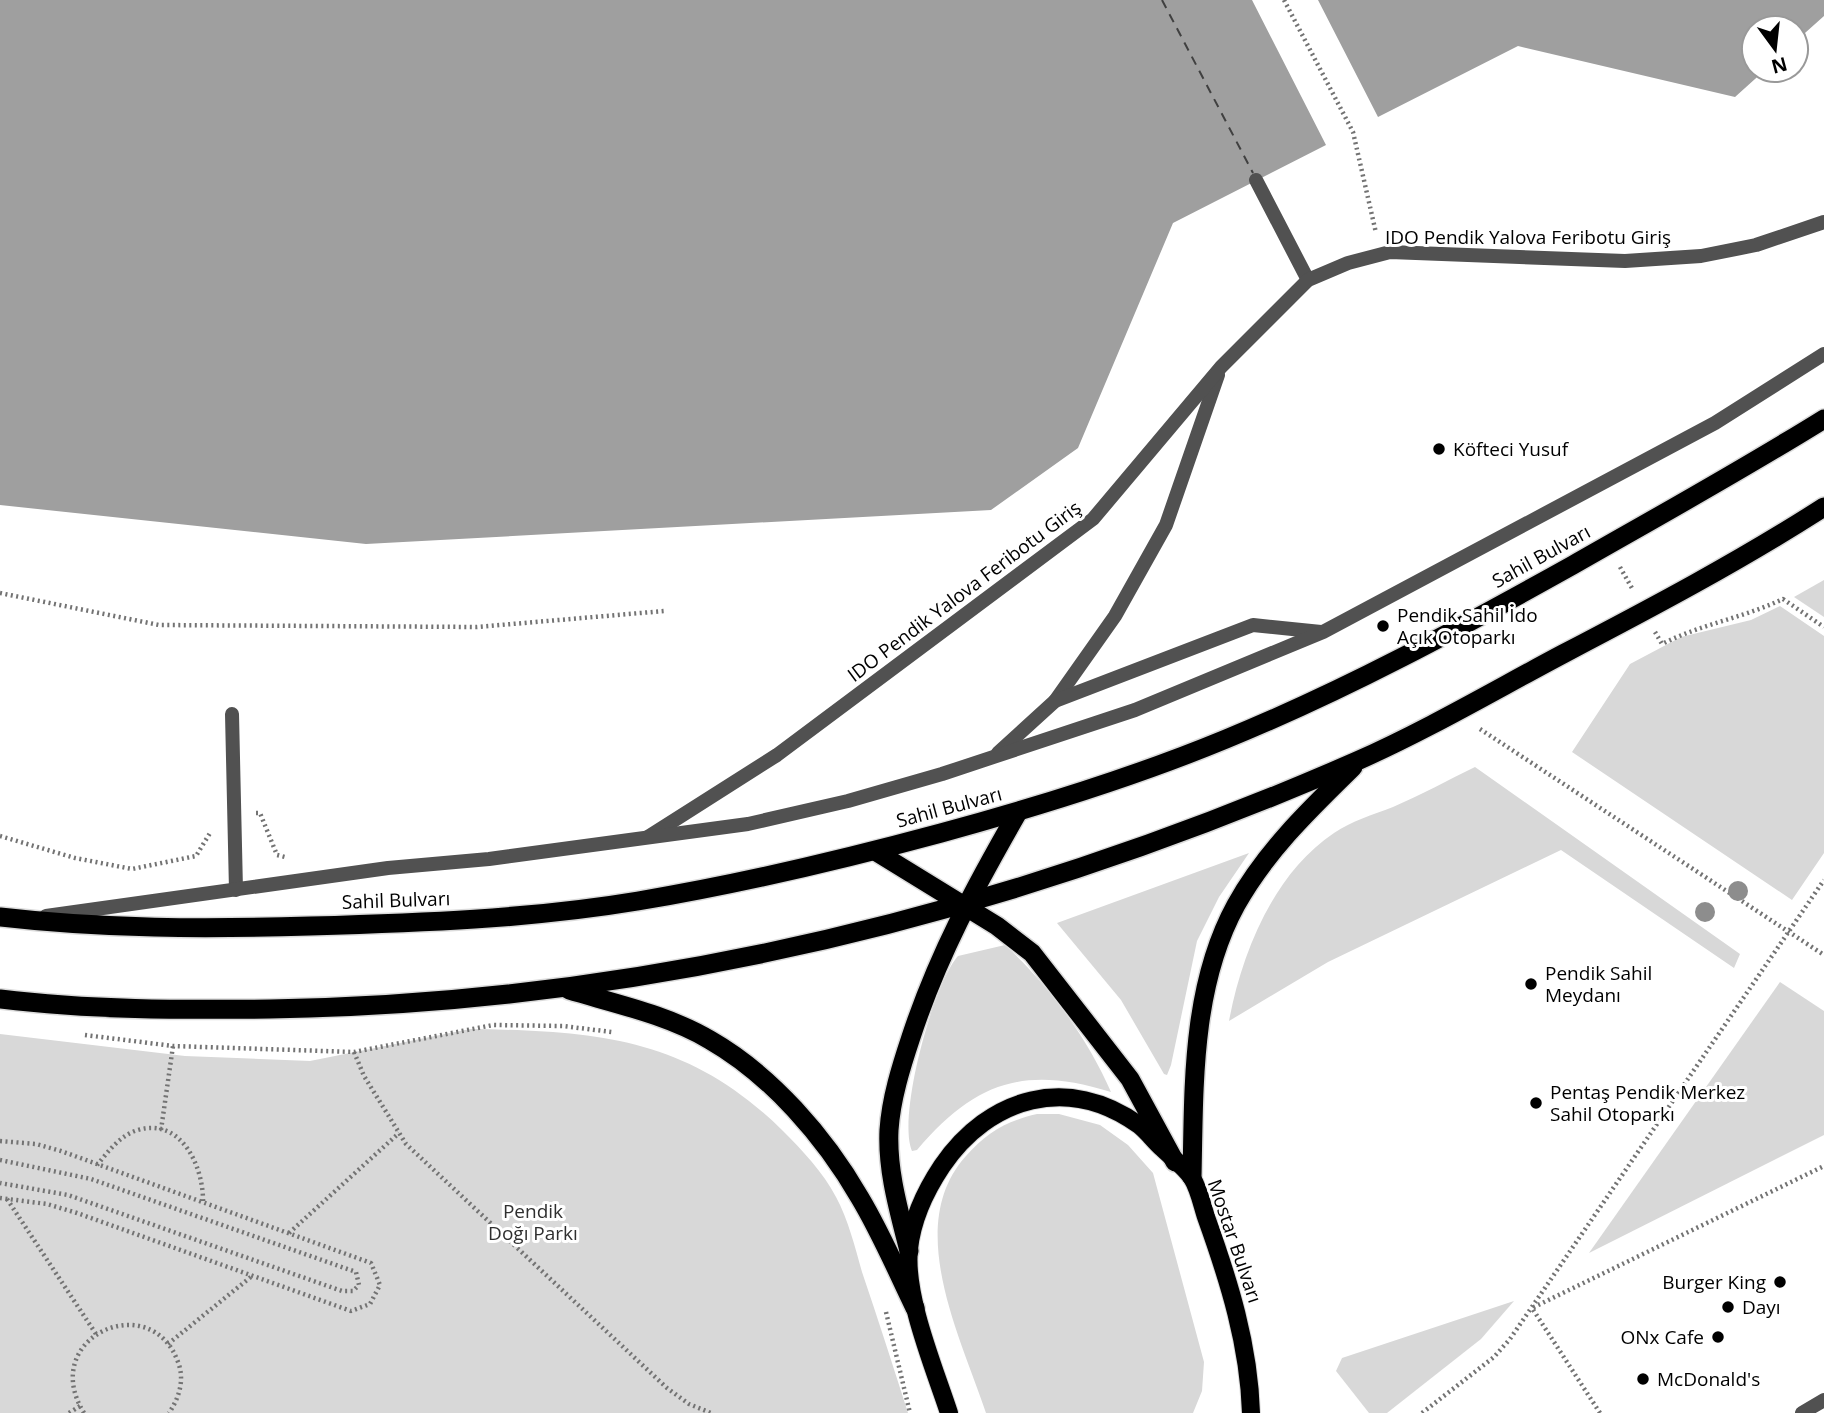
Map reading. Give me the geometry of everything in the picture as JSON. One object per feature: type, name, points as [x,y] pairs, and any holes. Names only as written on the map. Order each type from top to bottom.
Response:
[{"type":"highway","name":"Sahil Bulvarı","points":[[0,917],[179,928],[462,920],[635,901],[729,884],[875,850],[1018,812],[1191,754],[1331,692],[1501,605],[1741,470],[1824,419]]},
{"type":"highway","points":[[0,999],[204,1010],[378,1007],[565,989],[727,962],[964,907],[1174,835],[1360,760],[1663,602],[1824,507]]},
{"type":"highway","points":[[1192,1177],[1195,1058],[1216,950],[1235,907],[1267,858],[1293,826],[1360,760]]},
{"type":"highway","points":[[908,1251],[892,1185],[890,1130],[900,1071],[931,978],[964,907],[1018,812]]},
{"type":"highway","points":[[875,850],[997,926],[1032,953],[1130,1079],[1175,1161]]},
{"type":"highway","points":[[565,989],[672,1021],[709,1039],[755,1073],[817,1134],[860,1198],[915,1308]]},
{"type":"main road","name":"Mostar Bulvarı","points":[[949,1413],[915,1308],[908,1251],[930,1183],[953,1150],[994,1114],[1031,1099],[1065,1098],[1092,1102],[1140,1126],[1192,1177],[1239,1319],[1251,1404],[1238,1413]]},
{"type":"street","points":[[1256,180],[1308,281]]},
{"type":"street","name":"IDO Pendik Yalova Feribotu Giriş","points":[[643,839],[777,754],[1093,519],[1221,368],[1308,281],[1348,263],[1390,252],[1625,261],[1701,256],[1756,245],[1824,222]]},
{"type":"street","points":[[20,919],[388,868],[643,839],[780,817],[848,801],[993,757],[1193,688],[1323,632],[1715,423],[1824,354]]},
{"type":"street","points":[[993,757],[1055,701],[1115,617],[1166,525],[1221,368]]},
{"type":"street","points":[[1055,701],[1253,625],[1323,632]]},
{"type":"street","points":[[232,715],[236,890]]},
{"type":"street","points":[[1802,1413],[1824,1400]]},
{"type":"path","points":[[1284,0],[1353,132],[1381,254]]},
{"type":"path","points":[[0,593],[159,625],[477,626],[664,611]]},
{"type":"path","points":[[1662,644],[1693,628],[1727,622],[1783,599],[1824,627]]},
{"type":"path","points":[[1453,711],[1824,956]]},
{"type":"path","points":[[0,836],[75,858],[132,869],[195,856],[219,820],[260,813],[277,855],[290,858]]},
{"type":"path","points":[[1422,1413],[1494,1357],[1532,1308],[1824,880]]},
{"type":"path","points":[[83,1035],[173,1046],[354,1052],[493,1025],[564,1026],[623,1034]]},
{"type":"path","points":[[161,1130],[173,1046]]},
{"type":"path","points":[[354,1052],[364,1076],[406,1144],[667,1388],[689,1404],[711,1413]]},
{"type":"path","points":[[97,1165],[129,1134],[151,1128],[161,1130],[191,1151],[201,1174],[203,1203]]},
{"type":"path","points":[[289,1233],[399,1133]]},
{"type":"path","points":[[0,1141],[36,1144],[371,1263],[380,1285],[375,1298],[364,1307],[351,1311],[77,1213],[47,1204],[0,1198]]},
{"type":"path","points":[[0,1160],[91,1179],[356,1272],[359,1285],[353,1291],[342,1291],[68,1195],[0,1183]]},
{"type":"path","points":[[1532,1308],[1824,1166]]},
{"type":"path","points":[[7,1199],[96,1334]]},
{"type":"path","points":[[168,1344],[253,1276]]},
{"type":"path","points":[[883,1300],[910,1413]]},
{"type":"path","points":[[1532,1308],[1600,1413]]},
{"type":"path","points":[[84,1413],[72,1382],[74,1363],[82,1346],[96,1334],[113,1326],[131,1324],[148,1329],[168,1344],[180,1368],[181,1385],[176,1402],[169,1413]]},
{"type":"path","points":[[69,1413],[80,1406]]},
{"type":"green space","points":[[1824,580],[1824,617],[1794,597]]},
{"type":"green space","points":[[1780,606],[1824,636],[1824,853],[1792,900],[1572,752],[1630,664],[1681,637],[1751,620]]},
{"type":"green space","points":[[1475,767],[1740,954],[1734,968],[1561,850],[1328,962],[1229,1021],[1242,968],[1264,916],[1294,870],[1313,850],[1348,825]]},
{"type":"green space","points":[[1249,853],[1219,897],[1197,941],[1171,1065],[1167,1075],[1164,1074],[1121,1000],[1057,923]]},
{"type":"green space","points":[[1005,945],[1066,1013],[1091,1052],[1111,1092],[1052,1080],[1003,1085],[960,1108],[917,1150],[912,1151],[909,1110],[913,1082],[929,1021],[948,971],[958,956]]},
{"type":"green space","points":[[1780,982],[1824,1011],[1824,1135],[1589,1253]]},
{"type":"green space","name":"Pendik Doğı Parkı","points":[[470,1029],[599,1037],[675,1058],[712,1076],[747,1100],[783,1131],[825,1179],[844,1214],[908,1413],[0,1413],[0,1034],[185,1056],[310,1061]]},
{"type":"green space","points":[[1037,1114],[1059,1114],[1100,1125],[1128,1145],[1153,1173],[1204,1362],[1202,1391],[1193,1413],[986,1413],[952,1317],[943,1282],[938,1248],[939,1215],[948,1184],[966,1156],[998,1129]]},
{"type":"green space","points":[[1514,1301],[1481,1339],[1387,1413],[1369,1413],[1336,1371],[1342,1358]]},
{"type":"shaded area","points":[[0,0],[1252,0],[1326,145],[1173,223],[1078,448],[991,510],[366,544],[0,505]]},
{"type":"shaded area","points":[[1318,0],[1824,0],[1824,16],[1810,28],[1810,14],[1740,14],[1740,84],[1749,84],[1735,97],[1518,46],[1378,117]]},
{"type":"ferry route","points":[[1162,0],[1253,173]]},
{"type":"place","name":"Köfteci Yusuf","points":[[1439,449]]},
{"type":"place","name":"Pendik Sahil İdo Açık Otoparkı","points":[[1383,626]]},
{"type":"place","name":"Pendik Sahil Meydanı","points":[[1531,984]]},
{"type":"place","name":"Pentaş Pendik Merkez Sahil Otoparkı","points":[[1536,1103]]},
{"type":"place","name":"Burger King","points":[[1780,1282]]},
{"type":"place","name":"Dayı","points":[[1728,1307]]},
{"type":"place","name":"ONx Cafe","points":[[1718,1337]]},
{"type":"place","name":"McDonald's","points":[[1643,1379]]}]
